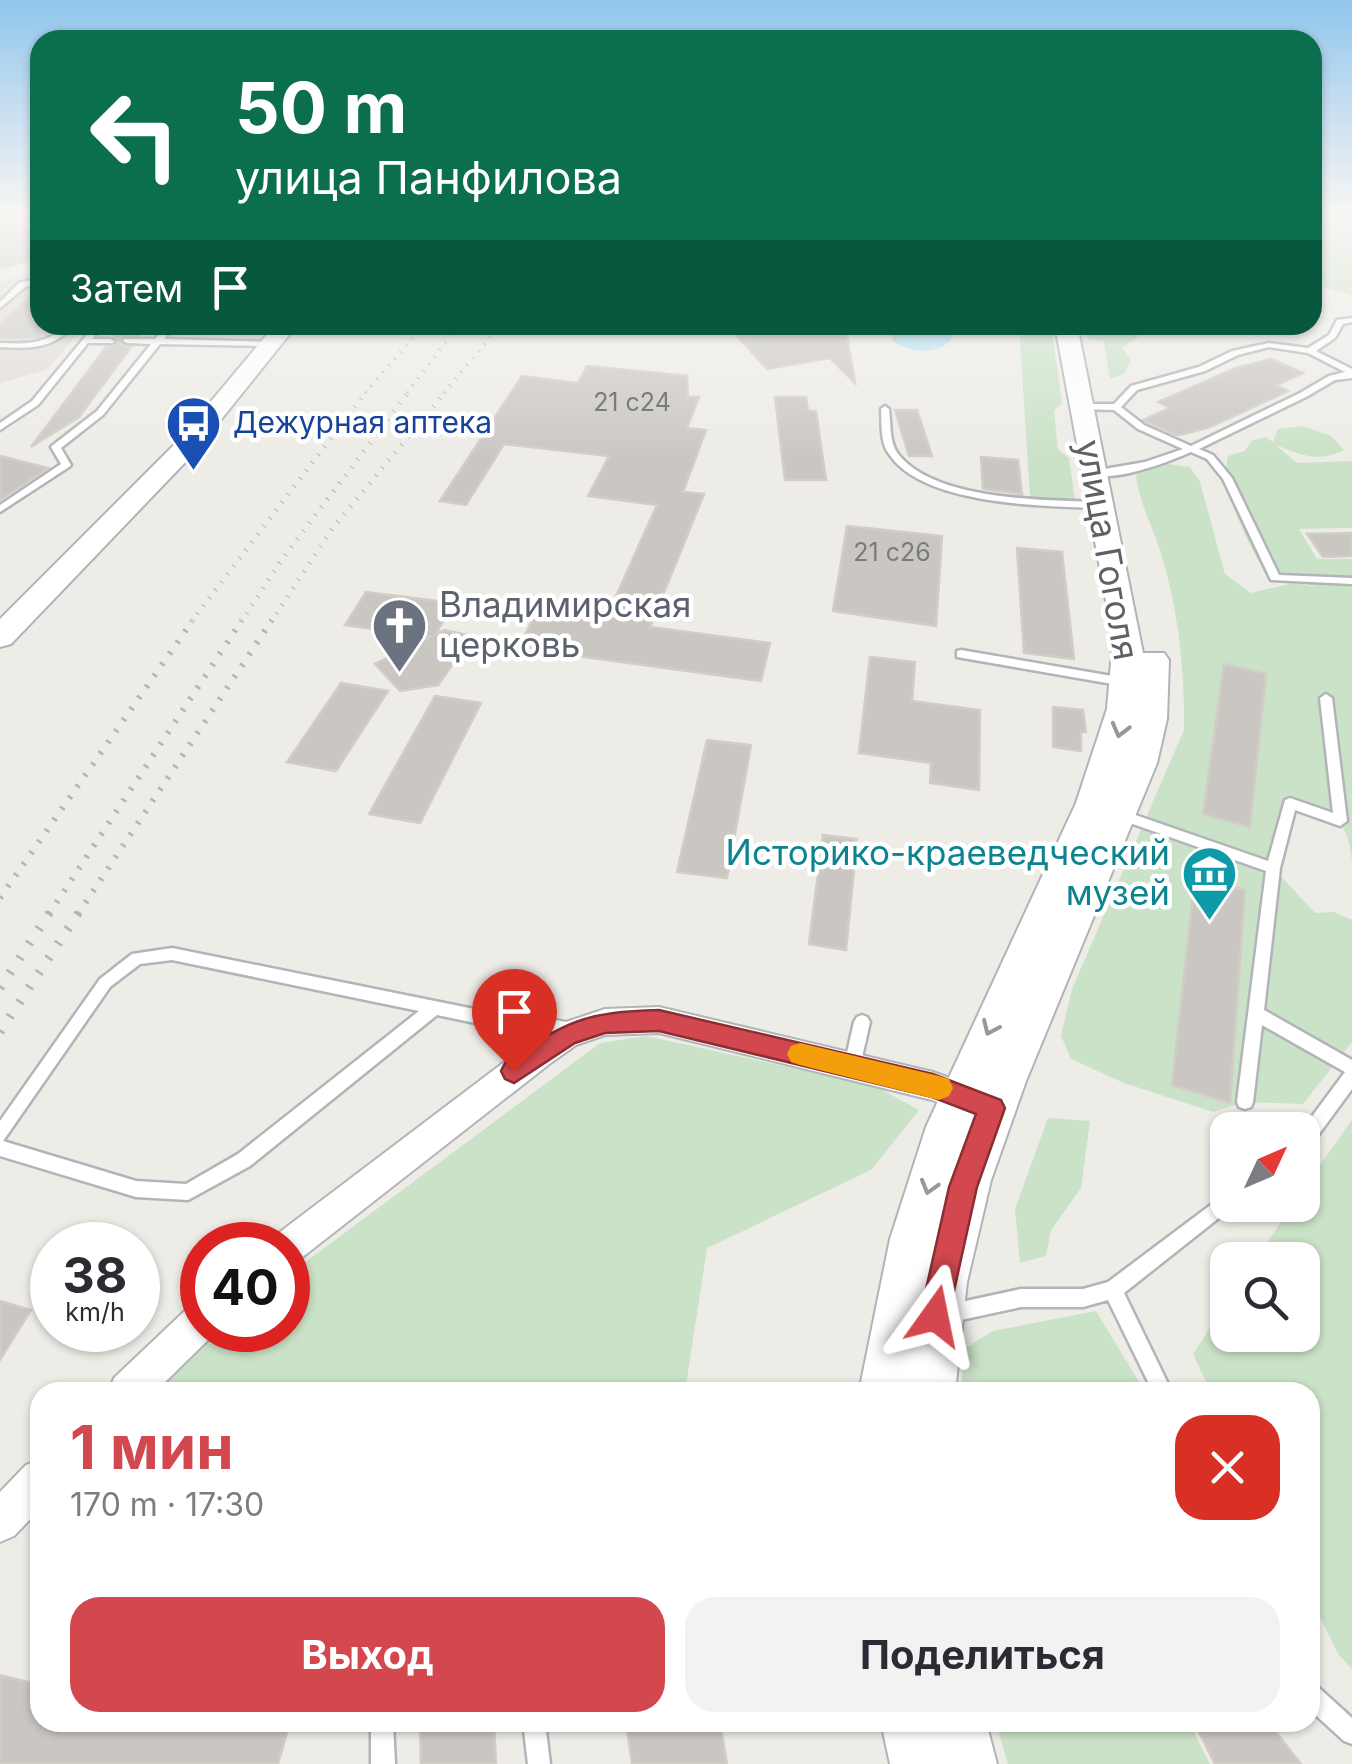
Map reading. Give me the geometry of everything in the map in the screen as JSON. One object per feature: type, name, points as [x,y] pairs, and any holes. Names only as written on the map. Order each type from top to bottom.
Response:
[{"type":"street","points":[[0,613],[271,335]]},
{"type":"street","points":[[0,637],[196,434],[271,335]]},
{"type":"street","name":"улица Гоголя","points":[[1070,335],[1098,407]]},
{"type":"street","points":[[889,1382],[916,1312],[932,1176],[976,1102],[1105,809],[1140,763],[1154,688],[1152,644],[1103,484],[1098,407],[1084,335]]},
{"type":"street","name":"улица Гоголя","points":[[1103,484],[1128,639],[1130,683],[1105,809]]},
{"type":"street","points":[[310,1230],[488,1090],[566,1035],[605,1022],[659,1020],[852,1066],[976,1102]]},
{"type":"street","points":[[509,1023],[566,1035]]},
{"type":"street","points":[[916,1312],[928,1382]]},
{"type":"street","points":[[138,1382],[180,1341]]},
{"type":"street","points":[[0,1522],[30,1490]]},
{"type":"street","points":[[914,1732],[922,1764]]},
{"type":"street","points":[[958,1732],[966,1764]]},
{"type":"lane","points":[[1310,351],[1332,336],[1340,322],[1352,320]]},
{"type":"lane","points":[[0,345],[44,346],[61,335]]},
{"type":"lane","points":[[0,427],[35,403],[91,335]]},
{"type":"lane","points":[[0,509],[66,466],[56,447],[100,413],[164,335]]},
{"type":"lane","points":[[127,341],[256,335]]},
{"type":"lane","points":[[86,341],[110,341]]},
{"type":"lane","points":[[1098,407],[1134,388],[1270,345],[1310,351],[1352,374]]},
{"type":"lane","points":[[886,409],[888,439],[894,454],[933,484],[965,492],[1103,484],[1193,447],[1338,374],[1352,374]]},
{"type":"lane","points":[[1098,407],[1210,457],[1227,478],[1275,578],[1352,581]]},
{"type":"lane","points":[[960,654],[1130,683]]},
{"type":"lane","points":[[1246,1102],[1273,868],[1290,804],[1346,824],[1326,698]]},
{"type":"lane","points":[[1105,809],[1273,868]]},
{"type":"lane","points":[[0,1135],[105,982],[137,958],[172,954],[509,1023]]},
{"type":"lane","points":[[0,1148],[136,1189],[188,1192],[244,1160],[434,1008]]},
{"type":"lane","points":[[1254,1013],[1352,1072],[1320,1118]]},
{"type":"lane","points":[[852,1066],[862,1022]]},
{"type":"lane","points":[[916,1312],[1021,1298],[1083,1298],[1113,1290],[1210,1214]]},
{"type":"lane","points":[[1113,1290],[1159,1382]]},
{"type":"lane","points":[[1320,1704],[1352,1734]]},
{"type":"lane","points":[[382,1732],[383,1764]]},
{"type":"lane","points":[[535,1732],[539,1762]]},
{"type":"shaded area","points":[[0,295],[30,295],[30,335],[76,335],[46,370],[0,383]]},
{"type":"green space","points":[[1020,335],[1052,335],[1062,403],[1054,411],[1058,450],[1069,458],[1075,500],[1030,497]]},
{"type":"green space","points":[[1087,335],[1141,335],[1122,348],[1131,360],[1124,374],[1110,379],[1104,342]]},
{"type":"green space","points":[[1303,426],[1331,436],[1344,450],[1318,457],[1276,445],[1297,463],[1352,461],[1352,528],[1299,529],[1317,559],[1352,559],[1352,862],[1346,835],[1335,820],[1290,804],[1273,868],[1315,913],[1334,912],[1352,920],[1352,1042],[1303,1104],[1245,1102],[1213,1112],[1124,1083],[1071,1059],[1061,1036],[1072,989],[1184,730],[1176,616],[1136,475],[1168,464],[1190,467],[1200,482],[1225,574],[1251,593],[1293,583],[1318,587],[1266,575],[1232,501],[1228,456],[1245,451],[1251,441],[1266,437],[1273,442],[1278,429]],"holes":[[[1224,664],[1266,674],[1250,827]],[[1196,877],[1245,891],[1229,1103],[1172,1084]]]},
{"type":"green space","points":[[646,1036],[875,1086],[919,1110],[871,1170],[707,1248],[687,1382],[168,1382],[195,1352],[310,1352],[310,1259],[600,1043]]},
{"type":"green space","points":[[1048,1118],[1090,1121],[1081,1188],[1051,1230],[1046,1256],[1020,1263],[1015,1209]]},
{"type":"green space","points":[[1352,1120],[1352,1669],[1338,1654],[1320,1617],[1320,1382],[1206,1382],[1193,1354],[1210,1328],[1210,1352],[1320,1352],[1320,1242],[1268,1242],[1281,1222],[1320,1222],[1320,1165]]},
{"type":"green space","points":[[1096,1311],[1139,1382],[962,1382],[964,1349],[993,1331]]},
{"type":"green space","points":[[999,1732],[1194,1732],[1210,1764],[1008,1764]]},
{"type":"water","points":[[892,335],[954,335],[947,344],[929,350],[910,349],[893,341]]},
{"type":"building","points":[[30,296],[30,335],[40,337],[0,338],[0,326]]},
{"type":"building","points":[[139,335],[121,337],[121,344],[131,347],[79,417],[31,447],[106,347],[116,345],[114,337]]},
{"type":"building","points":[[736,335],[847,335],[855,383],[830,358],[767,369]]},
{"type":"building","points":[[1271,359],[1303,373],[1276,385],[1288,391],[1210,427],[1184,434],[1176,435],[1143,420],[1170,408],[1158,402],[1236,368]]},
{"type":"building","points":[[587,366],[687,376],[688,397],[699,397],[687,428],[706,430],[683,492],[704,494],[650,627],[770,643],[761,681],[519,648],[536,612],[605,621],[657,505],[588,496],[609,456],[504,444],[466,505],[440,501],[522,376],[578,383]]},
{"type":"building","points":[[775,397],[806,397],[808,411],[816,411],[826,480],[785,480]]},
{"type":"building","points":[[895,410],[917,410],[932,456],[909,456]]},
{"type":"building","points":[[0,456],[48,468],[0,500]]},
{"type":"building","points":[[981,457],[1018,460],[1022,494],[983,489]]},
{"type":"building","points":[[847,526],[942,536],[936,626],[833,611]]},
{"type":"building","points":[[1352,533],[1352,556],[1323,557],[1307,534]]},
{"type":"building","points":[[1017,548],[1062,552],[1074,659],[1024,653]]},
{"type":"building","points":[[366,592],[453,603],[436,634],[444,630],[473,636],[438,685],[400,691],[375,664],[430,637],[345,625]]},
{"type":"building","points":[[870,657],[915,662],[912,701],[980,710],[979,790],[930,783],[931,763],[859,753]]},
{"type":"building","points":[[1224,664],[1266,674],[1250,827],[1203,814]]},
{"type":"building","points":[[341,683],[388,691],[336,771],[287,762]]},
{"type":"building","points":[[435,696],[481,703],[420,823],[369,814]]},
{"type":"building","points":[[1053,707],[1083,710],[1086,732],[1081,732],[1081,751],[1053,747]]},
{"type":"building","points":[[707,740],[751,745],[727,878],[677,872]]},
{"type":"building","points":[[823,835],[857,839],[846,950],[809,944]]},
{"type":"building","points":[[1195,877],[1245,890],[1230,1103],[1172,1085]]},
{"type":"building","points":[[0,1301],[30,1312],[0,1360]]},
{"type":"building","points":[[0,1675],[30,1682],[30,1732],[287,1732],[278,1764],[0,1764]]},
{"type":"building","points":[[420,1732],[494,1732],[496,1764],[421,1764]]},
{"type":"building","points":[[627,1732],[722,1732],[727,1764],[632,1764]]},
{"type":"building","points":[[1199,1732],[1276,1732],[1301,1764],[1215,1764]]},
{"type":"railway","points":[[365,393],[415,335]]},
{"type":"railway","points":[[407,393],[451,335]]},
{"type":"railway","points":[[444,393],[492,335]]},
{"type":"railway","points":[[191,622],[367,391]]},
{"type":"railway","points":[[241,622],[280,562],[409,391]]},
{"type":"railway","points":[[271,622],[332,529],[446,391]]},
{"type":"railway","points":[[0,898],[193,620]]},
{"type":"railway","points":[[49,914],[242,620]]},
{"type":"railway","points":[[78,914],[272,620]]},
{"type":"railway","points":[[0,988],[50,912]]},
{"type":"railway","points":[[0,1032],[79,912]]},
{"type":"slow traffic","points":[[800,1054],[939,1088]]},
{"type":"place","name":"Дежурная аптека","points":[[194,472]]},
{"type":"place","name":"Владимирская церковь","points":[[400,674]]},
{"type":"place","name":"Историко-краеведческий музей","points":[[1209,922]]},
{"type":"route","points":[[514,1071],[566,1035],[605,1022],[659,1020],[933,1086],[991,1108],[963,1187],[935,1316]]}]
